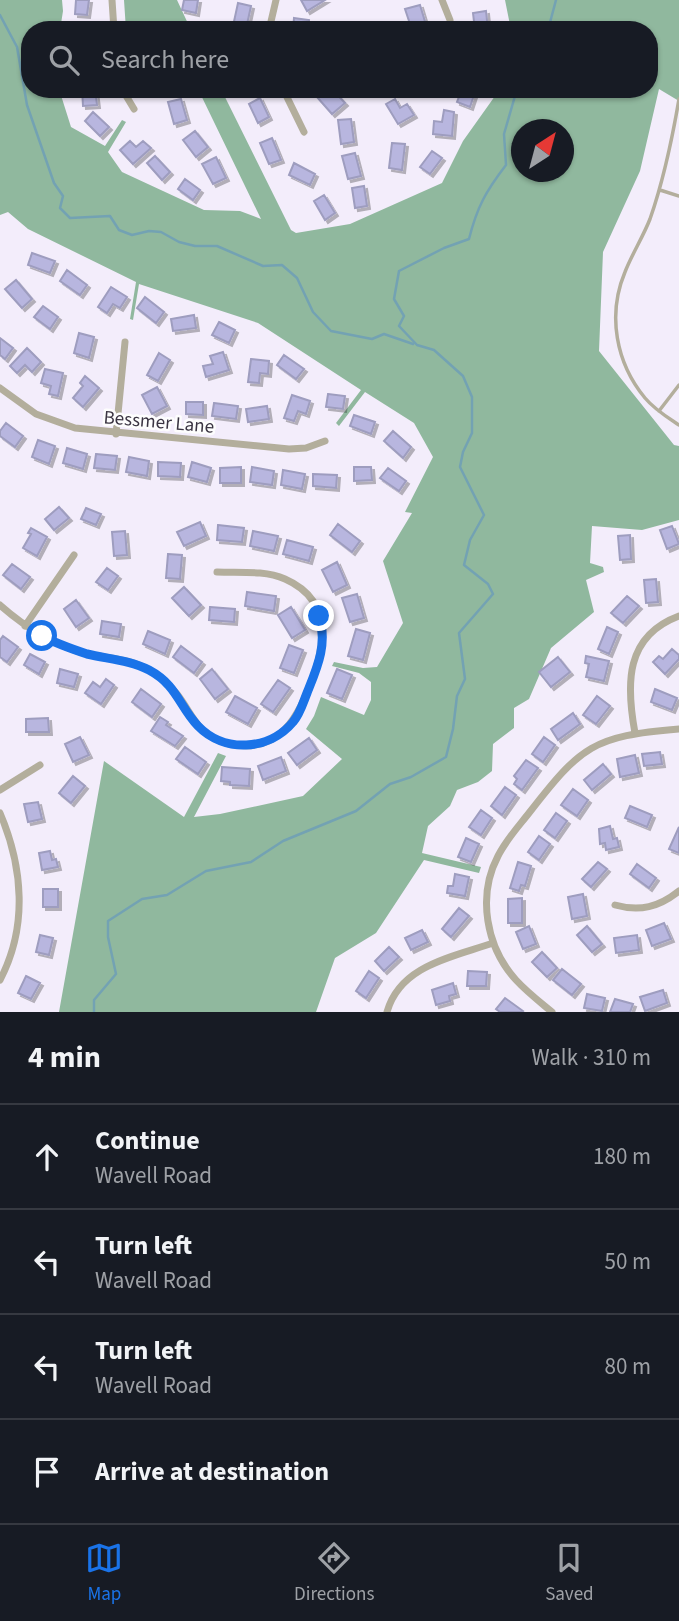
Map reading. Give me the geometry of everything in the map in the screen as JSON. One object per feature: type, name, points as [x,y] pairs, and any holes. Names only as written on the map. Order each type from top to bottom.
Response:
[{"type":"street","points":[[112,0],[113,21]]},
{"type":"street","points":[[271,21],[276,0]]},
{"type":"street","points":[[442,0],[450,21]]},
{"type":"street","points":[[127,98],[134,109]]},
{"type":"street","points":[[288,98],[304,132]]},
{"type":"street","points":[[116,433],[125,342]]},
{"type":"street","name":"Bessmer Lane","points":[[0,388],[22,405],[53,422],[75,428],[289,449],[306,448],[325,441]]},
{"type":"street","points":[[25,626],[74,555]]},
{"type":"street","points":[[0,605],[25,626],[66,647],[129,662],[151,671],[177,695],[191,718],[206,733],[232,744],[256,744],[284,731],[299,714],[321,657],[321,622],[308,596],[286,579],[264,573],[217,572]]},
{"type":"street","points":[[635,733],[629,682],[635,656],[652,631],[679,616]]},
{"type":"street","points":[[552,1012],[515,979],[492,943],[487,909],[488,889],[494,866],[505,844],[572,761],[599,743],[635,733],[679,729]]},
{"type":"street","points":[[0,790],[40,765]]},
{"type":"street","points":[[0,813],[16,858],[20,892],[18,926],[0,980]]},
{"type":"street","points":[[615,905],[628,909],[646,909],[667,900],[679,891]]},
{"type":"street","points":[[387,1012],[393,995],[416,972],[492,943]]},
{"type":"lane","points":[[679,99],[660,190],[644,234],[624,273],[615,308],[621,357],[632,380],[647,400],[679,425]]},
{"type":"lane","points":[[660,190],[679,196]]},
{"type":"lane","points":[[659,411],[679,385]]},
{"type":"green space","points":[[0,0],[62,0],[61,21],[21,21],[21,98],[62,98],[71,127],[105,146],[122,120],[126,122],[108,152],[122,172],[204,210],[240,211],[261,219],[202,98],[225,98],[291,230],[296,233],[350,224],[442,183],[463,141],[494,98],[657,98],[640,171],[603,252],[599,351],[674,445],[679,446],[679,520],[642,530],[592,526],[590,563],[603,567],[604,572],[586,580],[594,612],[551,648],[529,699],[514,708],[514,728],[493,744],[492,771],[478,782],[457,790],[450,806],[428,826],[422,853],[481,867],[479,873],[424,860],[376,933],[335,958],[316,1012],[59,1012],[104,761],[184,817],[218,753],[226,756],[194,817],[303,796],[342,759],[306,729],[321,697],[364,715],[371,700],[371,682],[359,673],[332,666],[334,662],[363,668],[377,667],[403,623],[383,561],[412,513],[405,512],[433,457],[414,423],[365,392],[339,426],[336,423],[361,390],[258,323],[139,284],[133,320],[130,319],[136,282],[28,229],[8,212],[0,215]]},
{"type":"green space","points":[[124,0],[177,0],[187,21],[125,21]]},
{"type":"green space","points":[[505,0],[679,0],[679,101],[659,89],[658,93],[658,21],[509,21]]},
{"type":"building","points":[[76,0],[89,0],[87,15],[75,14]]},
{"type":"building","points":[[184,0],[198,0],[196,13],[182,10]]},
{"type":"building","points":[[301,0],[325,0],[307,11]]},
{"type":"building","points":[[238,3],[251,6],[248,21],[234,21]]},
{"type":"building","points":[[420,5],[425,21],[409,21],[405,9]]},
{"type":"building","points":[[486,11],[487,21],[474,21],[473,13]]},
{"type":"building","points":[[83,98],[96,98],[97,105],[83,106]]},
{"type":"building","points":[[260,98],[269,117],[258,123],[249,104]]},
{"type":"building","points":[[318,98],[340,98],[345,103],[332,114]]},
{"type":"building","points":[[459,98],[473,98],[470,107],[457,102]]},
{"type":"building","points":[[181,99],[187,120],[174,124],[168,102]]},
{"type":"building","points":[[395,99],[400,108],[407,104],[414,115],[398,124],[386,104]]},
{"type":"building","points":[[444,110],[454,112],[452,136],[433,134],[434,121],[442,122]]},
{"type":"building","points":[[93,112],[109,127],[100,136],[85,121]]},
{"type":"building","points":[[351,119],[354,142],[341,144],[338,120]]},
{"type":"building","points":[[195,131],[208,147],[196,157],[183,140]]},
{"type":"building","points":[[272,138],[281,160],[269,164],[260,143]]},
{"type":"building","points":[[130,141],[136,147],[143,141],[151,148],[133,164],[120,150]]},
{"type":"building","points":[[392,143],[405,144],[402,170],[389,168]]},
{"type":"building","points":[[432,151],[442,158],[430,174],[420,167]]},
{"type":"building","points":[[355,153],[361,176],[348,179],[342,156]]},
{"type":"building","points":[[155,156],[170,172],[162,180],[147,163]]},
{"type":"building","points":[[216,157],[226,178],[213,184],[202,164]]},
{"type":"building","points":[[294,163],[315,174],[310,185],[289,175]]},
{"type":"building","points":[[185,179],[200,190],[193,200],[178,189]]},
{"type":"building","points":[[364,186],[367,206],[355,208],[352,188]]},
{"type":"building","points":[[324,195],[335,213],[325,220],[314,201]]},
{"type":"building","points":[[32,253],[55,261],[50,273],[28,265]]},
{"type":"building","points":[[67,270],[87,285],[80,295],[60,281]]},
{"type":"building","points":[[16,280],[32,299],[22,308],[5,289]]},
{"type":"building","points":[[111,287],[127,297],[120,308],[113,304],[107,313],[98,307]]},
{"type":"building","points":[[145,297],[164,312],[156,323],[137,308]]},
{"type":"building","points":[[43,306],[58,317],[50,329],[34,317]]},
{"type":"building","points":[[194,315],[196,328],[173,331],[171,319]]},
{"type":"building","points":[[219,322],[235,330],[229,343],[212,335]]},
{"type":"building","points":[[79,333],[94,337],[89,358],[74,353]]},
{"type":"building","points":[[0,338],[13,348],[5,359],[0,355]]},
{"type":"building","points":[[27,348],[41,362],[32,372],[25,365],[17,373],[10,366]]},
{"type":"building","points":[[223,352],[229,370],[206,377],[203,366],[213,364],[210,356]]},
{"type":"building","points":[[159,353],[170,360],[158,381],[147,375]]},
{"type":"building","points":[[284,355],[304,369],[296,379],[277,365]]},
{"type":"building","points":[[251,359],[269,361],[268,374],[260,373],[259,383],[248,382]]},
{"type":"building","points":[[45,369],[63,373],[58,396],[49,394],[51,386],[41,383]]},
{"type":"building","points":[[85,376],[99,388],[83,407],[73,398],[83,386],[80,383]]},
{"type":"building","points":[[157,387],[167,406],[152,414],[142,395]]},
{"type":"building","points":[[328,394],[345,396],[343,409],[326,407]]},
{"type":"building","points":[[292,395],[310,401],[306,414],[298,411],[294,421],[284,418]]},
{"type":"building","points":[[186,402],[203,402],[203,415],[186,414]]},
{"type":"building","points":[[214,403],[238,406],[236,419],[212,416]]},
{"type":"building","points":[[267,406],[269,419],[248,422],[246,409]]},
{"type":"building","points":[[354,415],[375,422],[371,434],[350,426]]},
{"type":"building","points":[[6,423],[23,436],[15,447],[0,436]]},
{"type":"building","points":[[393,431],[411,447],[403,458],[384,441]]},
{"type":"building","points":[[38,440],[55,446],[49,464],[32,457]]},
{"type":"building","points":[[67,448],[87,454],[83,469],[63,463]]},
{"type":"building","points":[[96,454],[117,456],[115,470],[94,468]]},
{"type":"building","points":[[129,457],[149,461],[147,476],[126,472]]},
{"type":"building","points":[[158,462],[181,463],[180,477],[158,476]]},
{"type":"building","points":[[192,462],[211,468],[207,482],[188,477]]},
{"type":"building","points":[[241,467],[241,483],[220,483],[220,468]]},
{"type":"building","points":[[252,467],[274,471],[272,485],[250,482]]},
{"type":"building","points":[[354,467],[371,467],[372,480],[354,481]]},
{"type":"building","points":[[388,468],[406,481],[399,491],[380,478]]},
{"type":"building","points":[[283,470],[305,474],[302,489],[281,485]]},
{"type":"building","points":[[313,474],[337,475],[336,488],[313,486]]},
{"type":"building","points":[[59,507],[69,518],[54,530],[45,519]]},
{"type":"building","points":[[86,508],[101,514],[96,525],[81,519]]},
{"type":"building","points":[[200,522],[206,536],[184,546],[177,532]]},
{"type":"building","points":[[338,524],[360,541],[352,552],[330,535]]},
{"type":"building","points":[[218,525],[244,528],[242,542],[217,540]]},
{"type":"building","points":[[672,526],[679,544],[667,549],[660,530]]},
{"type":"building","points":[[31,528],[47,537],[37,556],[23,548],[31,534],[28,533]]},
{"type":"building","points":[[125,531],[127,555],[114,556],[112,532]]},
{"type":"building","points":[[253,531],[278,536],[274,551],[250,546]]},
{"type":"building","points":[[630,535],[631,559],[620,560],[618,536]]},
{"type":"building","points":[[287,540],[313,547],[309,561],[283,554]]},
{"type":"building","points":[[168,554],[182,555],[180,579],[166,578]]},
{"type":"building","points":[[337,562],[347,585],[333,592],[322,570]]},
{"type":"building","points":[[12,564],[30,577],[21,589],[3,575]]},
{"type":"building","points":[[107,568],[118,576],[108,590],[96,582]]},
{"type":"building","points":[[656,579],[658,602],[646,603],[644,580]]},
{"type":"building","points":[[184,587],[201,605],[189,616],[172,598]]},
{"type":"building","points":[[247,592],[276,596],[274,611],[245,606]]},
{"type":"building","points":[[357,594],[364,618],[350,622],[342,598]]},
{"type":"building","points":[[627,596],[639,606],[623,623],[611,613]]},
{"type":"building","points":[[76,600],[89,618],[76,627],[64,609]]},
{"type":"building","points":[[210,607],[235,609],[234,622],[209,620]]},
{"type":"building","points":[[291,607],[305,630],[292,638],[278,615]]},
{"type":"building","points":[[102,621],[121,624],[119,637],[100,634]]},
{"type":"building","points":[[607,627],[618,632],[609,654],[598,649]]},
{"type":"building","points":[[356,629],[370,633],[363,660],[348,656]]},
{"type":"building","points":[[148,631],[170,640],[165,654],[143,644]]},
{"type":"building","points":[[3,636],[18,647],[7,662],[0,657],[0,640]]},
{"type":"building","points":[[289,645],[303,650],[294,673],[280,668]]},
{"type":"building","points":[[181,646],[202,662],[194,673],[173,657]]},
{"type":"building","points":[[672,649],[679,655],[679,659],[665,674],[653,662],[659,656],[663,659]]},
{"type":"building","points":[[30,654],[45,662],[39,674],[24,665]]},
{"type":"building","points":[[586,656],[609,661],[604,681],[586,677],[589,664],[585,663]]},
{"type":"building","points":[[558,657],[570,672],[551,687],[539,672]]},
{"type":"building","points":[[60,669],[78,674],[74,687],[57,683]]},
{"type":"building","points":[[212,669],[228,689],[215,699],[200,679]]},
{"type":"building","points":[[337,669],[352,675],[342,699],[327,693]]},
{"type":"building","points":[[106,679],[114,685],[101,704],[85,693],[93,682],[100,687]]},
{"type":"building","points":[[278,680],[290,688],[273,712],[261,704]]},
{"type":"building","points":[[141,689],[161,704],[152,717],[132,702]]},
{"type":"building","points":[[655,689],[677,698],[672,710],[651,702]]},
{"type":"building","points":[[235,696],[257,708],[248,724],[226,712]]},
{"type":"building","points":[[597,696],[610,706],[596,724],[583,715]]},
{"type":"building","points":[[573,713],[580,724],[558,740],[551,729]]},
{"type":"building","points":[[160,717],[168,722],[166,725],[183,736],[175,746],[151,731]]},
{"type":"building","points":[[48,718],[49,732],[26,732],[26,719]]},
{"type":"building","points":[[80,737],[89,755],[73,762],[65,744]]},
{"type":"building","points":[[544,737],[555,745],[543,762],[532,754]]},
{"type":"building","points":[[309,738],[317,750],[297,765],[288,753]]},
{"type":"building","points":[[185,747],[206,762],[198,774],[176,759]]},
{"type":"building","points":[[660,752],[662,764],[644,766],[642,754]]},
{"type":"building","points":[[635,755],[639,773],[620,777],[617,759]]},
{"type":"building","points":[[281,757],[286,771],[263,780],[258,766]]},
{"type":"building","points":[[526,760],[538,768],[522,790],[514,784],[517,779],[514,776]]},
{"type":"building","points":[[603,764],[611,774],[592,790],[584,780]]},
{"type":"building","points":[[222,767],[250,769],[249,786],[230,785],[230,782],[221,781]]},
{"type":"building","points":[[73,776],[85,786],[71,803],[59,793]]},
{"type":"building","points":[[505,787],[516,795],[502,815],[491,806]]},
{"type":"building","points":[[573,789],[588,800],[577,816],[561,805]]},
{"type":"building","points":[[38,802],[42,819],[28,822],[24,804]]},
{"type":"building","points":[[630,806],[652,815],[647,827],[625,818]]},
{"type":"building","points":[[481,810],[492,818],[481,835],[469,827]]},
{"type":"building","points":[[556,813],[567,821],[555,838],[544,830]]},
{"type":"building","points":[[610,826],[613,839],[617,838],[619,847],[606,850],[605,843],[600,844],[599,829]]},
{"type":"building","points":[[679,827],[679,853],[669,849]]},
{"type":"building","points":[[539,836],[550,844],[539,860],[528,852]]},
{"type":"building","points":[[466,838],[479,844],[471,862],[458,857]]},
{"type":"building","points":[[50,851],[52,860],[56,859],[58,867],[42,870],[39,853]]},
{"type":"building","points":[[518,862],[531,866],[525,886],[521,885],[519,891],[510,888]]},
{"type":"building","points":[[598,862],[607,869],[591,887],[582,879]]},
{"type":"building","points":[[637,864],[656,878],[649,888],[630,874]]},
{"type":"building","points":[[455,874],[469,877],[465,896],[447,893],[448,886],[453,886]]},
{"type":"building","points":[[43,889],[58,889],[58,907],[43,907]]},
{"type":"building","points":[[583,894],[587,916],[572,919],[568,897]]},
{"type":"building","points":[[522,898],[522,923],[508,923],[508,899]]},
{"type":"building","points":[[459,908],[469,916],[451,937],[442,929]]},
{"type":"building","points":[[664,923],[671,939],[652,946],[646,930]]},
{"type":"building","points":[[529,926],[536,944],[523,949],[516,932]]},
{"type":"building","points":[[587,926],[602,944],[592,952],[577,935]]},
{"type":"building","points":[[422,930],[428,942],[411,950],[405,938]]},
{"type":"building","points":[[40,935],[53,938],[49,955],[36,952]]},
{"type":"building","points":[[637,935],[639,950],[616,953],[614,938]]},
{"type":"building","points":[[389,947],[399,957],[384,971],[375,961]]},
{"type":"building","points":[[542,952],[557,968],[547,977],[532,962]]},
{"type":"building","points":[[562,969],[581,984],[572,995],[553,980]]},
{"type":"building","points":[[369,971],[379,978],[366,998],[356,991]]},
{"type":"building","points":[[468,971],[487,972],[486,986],[467,986]]},
{"type":"building","points":[[26,976],[40,983],[31,999],[18,993]]},
{"type":"building","points":[[453,983],[456,994],[449,996],[450,1001],[436,1005],[432,990]]},
{"type":"building","points":[[663,990],[667,1003],[645,1011],[640,997]]},
{"type":"building","points":[[587,994],[605,998],[602,1011],[584,1008]]},
{"type":"building","points":[[505,998],[523,1011],[500,1012],[496,1009]]},
{"type":"building","points":[[615,999],[633,1004],[630,1012],[610,1012]]},
{"type":"waterway","points":[[550,21],[556,0]]},
{"type":"waterway","points":[[0,15],[17,47],[21,70]]},
{"type":"waterway","points":[[26,98],[54,183],[63,196],[60,208],[70,218],[110,216],[119,230],[132,235],[149,231],[161,232],[179,242],[195,246],[217,246],[263,266],[282,265],[297,278],[313,312],[331,331],[372,339],[384,334],[413,344]]},
{"type":"waterway","points":[[94,1012],[94,1000],[116,974],[108,937],[108,921],[142,899],[167,895],[206,871],[251,862],[283,841],[356,811],[390,784],[411,777],[446,757],[457,696],[465,679],[459,633],[493,594],[488,584],[464,565],[470,540],[484,515],[460,467],[463,452],[472,433],[472,397],[463,376],[434,350],[417,345],[399,326],[404,316],[394,299],[399,271],[444,248],[469,239],[483,200],[506,165],[504,134],[514,98]]},
{"type":"route","points":[[42,636],[89,654],[140,665],[168,684],[191,718],[206,733],[226,743],[244,745],[267,741],[279,735],[299,714],[321,657],[323,630],[319,616]]}]
